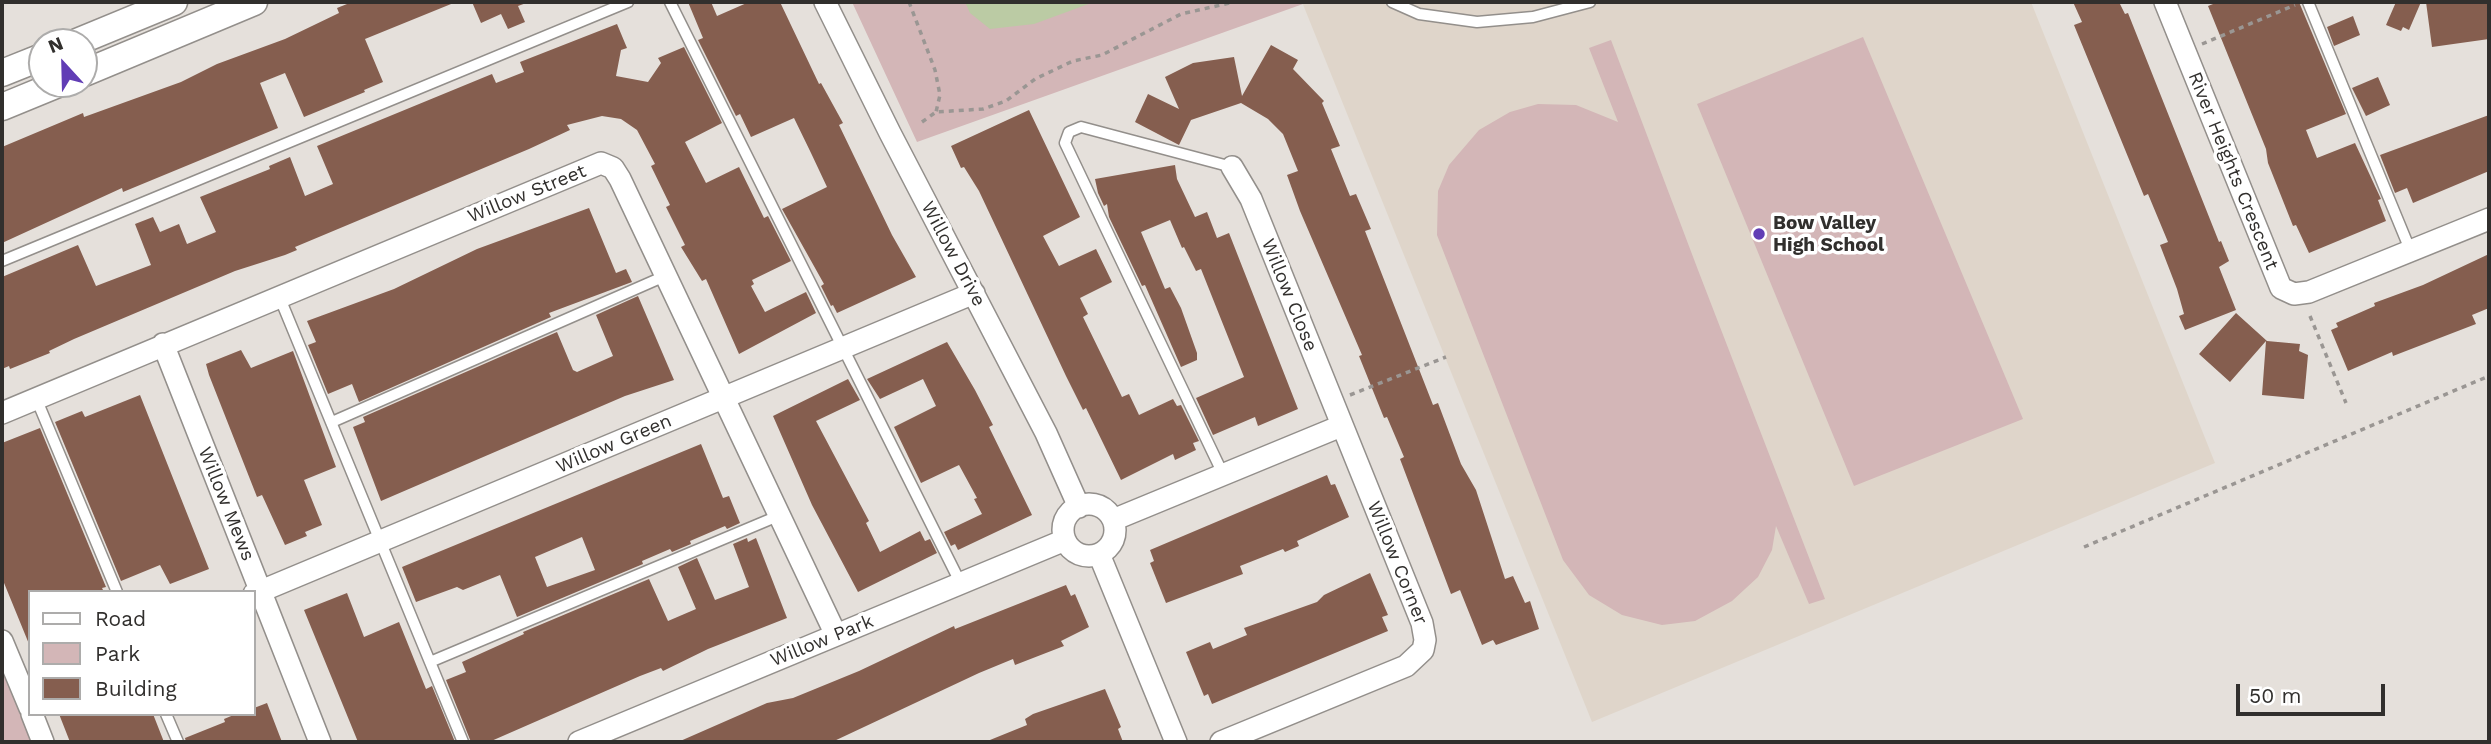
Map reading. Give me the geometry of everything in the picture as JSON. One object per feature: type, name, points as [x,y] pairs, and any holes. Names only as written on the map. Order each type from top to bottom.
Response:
[{"type":"street","points":[[98,33],[174,2]]},
{"type":"street","points":[[98,67],[254,2]]},
{"type":"street","name":"Willow Drive","points":[[825,2],[1046,433],[1079,507]]},
{"type":"street","name":"River Heights Crescent","points":[[2165,2],[2281,288],[2294,293],[2309,292],[2489,219]]},
{"type":"street","points":[[2,73],[28,63]]},
{"type":"street","points":[[2,107],[28,96]]},
{"type":"street","name":"Willow Street","points":[[2,413],[601,163],[613,168],[620,179],[665,276],[691,323],[723,398],[836,635]]},
{"type":"street","name":"Willow Close","points":[[1232,167],[1251,198],[1341,426]]},
{"type":"street","name":"Willow Green","points":[[257,592],[974,293]]},
{"type":"street","name":"Willow Mews","points":[[163,344],[257,592],[320,742]]},
{"type":"street","points":[[1113,520],[1341,426]]},
{"type":"street","name":"Willow Corner","points":[[1221,742],[1396,671],[1416,660],[1423,650],[1425,633],[1422,623],[1341,426]]},
{"type":"street","points":[[1079,507],[1102,508],[1113,520],[1114,537],[1111,545],[1099,554],[1080,555],[1065,540],[1063,527],[1066,518],[1079,507]]},
{"type":"street","name":"Willow Park","points":[[579,742],[1065,540]]},
{"type":"street","points":[[1099,554],[1176,742]]},
{"type":"street","points":[[2,641],[26,685]]},
{"type":"street","points":[[33,716],[43,742]]},
{"type":"lane","points":[[2,261],[628,2]]},
{"type":"lane","points":[[670,2],[961,584]]},
{"type":"lane","points":[[1392,2],[1419,14],[1477,22],[1533,17],[1590,2]]},
{"type":"lane","points":[[2308,2],[2411,252]]},
{"type":"lane","points":[[1223,474],[1065,143],[1069,132],[1081,127],[1232,167]]},
{"type":"lane","points":[[332,422],[665,276]]},
{"type":"lane","points":[[278,296],[463,742]]},
{"type":"lane","points":[[36,398],[116,590]]},
{"type":"lane","points":[[430,662],[778,516]]},
{"type":"lane","points":[[167,716],[178,742]]},
{"type":"path","points":[[909,2],[935,69],[940,95],[936,112]]},
{"type":"path","points":[[922,122],[936,112],[983,108],[1006,101],[1035,79],[1073,61],[1102,55],[1181,14],[1234,2]]},
{"type":"path","points":[[2200,45],[2302,3]]},
{"type":"path","points":[[2310,316],[2346,403]]},
{"type":"path","points":[[1348,396],[1446,357]]},
{"type":"path","points":[[2084,547],[2489,376]]},
{"type":"shaded area","points":[[965,2],[1094,2],[1034,24],[990,29],[970,13]]},
{"type":"shaded area","name":"Bow Valley High School","points":[[1302,2],[2031,2],[2215,463],[1592,722]]},
{"type":"green space","points":[[852,2],[1302,2],[1303,4],[917,142]]},
{"type":"green space","points":[[1863,37],[2023,419],[1854,486],[1697,104]]},
{"type":"green space","points":[[1611,40],[1825,599],[1809,604],[1776,526],[1772,550],[1758,577],[1732,601],[1695,621],[1662,625],[1622,615],[1589,595],[1563,560],[1437,235],[1438,191],[1449,165],[1479,130],[1510,112],[1538,104],[1576,105],[1618,122],[1589,48]]},
{"type":"green space","points":[[2,666],[33,742],[2,742]]},
{"type":"building","points":[[352,2],[456,2],[365,39],[383,82],[364,90],[365,92],[304,117],[285,73],[260,83],[278,128],[123,192],[122,188],[2,243],[2,147],[83,113],[84,117],[181,82],[217,64],[285,39],[339,13],[337,8]]},
{"type":"building","points":[[472,2],[529,2],[518,6],[525,22],[508,29],[501,14],[481,23]]},
{"type":"building","points":[[688,2],[711,2],[717,16],[749,2],[780,2],[819,84],[821,83],[843,123],[839,125],[892,235],[916,277],[837,313],[833,305],[831,306],[821,286],[824,284],[782,209],[827,187],[794,118],[751,137],[740,114],[736,116],[698,40],[703,38]]},
{"type":"building","points":[[2073,2],[2119,2],[2125,14],[2128,13],[2229,261],[2219,267],[2236,310],[2185,330],[2179,316],[2184,314],[2177,289],[2160,245],[2168,242],[2148,194],[2144,196],[2074,25],[2082,22]]},
{"type":"building","points":[[2218,2],[2299,2],[2346,114],[2306,130],[2317,158],[2355,143],[2381,199],[2378,200],[2386,221],[2309,253],[2296,225],[2293,226],[2268,163],[2266,149],[2208,6]]},
{"type":"building","points":[[2396,2],[2421,2],[2409,30],[2403,27],[2401,31],[2386,25]]},
{"type":"building","points":[[2426,2],[2489,2],[2489,39],[2432,47]]},
{"type":"building","points":[[2353,16],[2360,35],[2334,46],[2327,27]]},
{"type":"building","points":[[617,24],[627,48],[621,50],[616,76],[648,82],[661,63],[658,58],[684,47],[722,123],[685,142],[706,183],[739,167],[764,218],[768,216],[791,261],[752,280],[754,284],[751,286],[765,312],[806,292],[816,313],[739,354],[706,279],[702,281],[681,247],[685,245],[666,207],[670,205],[651,166],[655,164],[637,130],[621,119],[602,116],[567,125],[570,130],[295,247],[297,250],[235,271],[74,339],[49,351],[50,353],[10,369],[9,366],[2,369],[2,277],[78,245],[96,286],[151,265],[135,224],[153,217],[160,232],[179,224],[187,244],[216,232],[200,197],[270,169],[269,166],[290,157],[305,196],[333,184],[317,146],[492,74],[496,83],[524,72],[520,62]]},
{"type":"building","points":[[1271,45],[1298,60],[1293,69],[1324,101],[1322,103],[1340,146],[1331,149],[1350,196],[1356,194],[1371,229],[1365,231],[1433,405],[1438,403],[1461,464],[1476,490],[1505,579],[1513,576],[1525,603],[1530,601],[1539,629],[1496,645],[1493,640],[1482,645],[1460,590],[1451,594],[1400,459],[1404,457],[1387,417],[1384,418],[1359,356],[1362,355],[1300,211],[1287,175],[1298,171],[1283,134],[1268,119],[1241,103],[1191,120],[1179,145],[1135,122],[1148,94],[1179,109],[1165,77],[1193,63],[1234,57],[1242,96]]},
{"type":"building","points":[[2378,77],[2390,105],[2366,116],[2352,88]]},
{"type":"building","points":[[1029,110],[1080,217],[1043,236],[1059,266],[1096,249],[1112,282],[1080,298],[1088,314],[1083,317],[1122,397],[1129,394],[1139,415],[1173,399],[1177,406],[1181,405],[1199,441],[1193,443],[1196,450],[1175,460],[1173,454],[1121,480],[1086,408],[1083,410],[1066,376],[979,191],[964,167],[961,168],[951,146]]},
{"type":"building","points":[[2489,115],[2489,171],[2413,203],[2407,188],[2395,193],[2380,155]]},
{"type":"building","points":[[1175,165],[1177,179],[1195,217],[1207,212],[1217,238],[1229,233],[1298,409],[1258,426],[1255,417],[1213,435],[1196,398],[1244,377],[1201,269],[1196,271],[1170,220],[1141,232],[1165,289],[1170,287],[1181,308],[1197,353],[1197,360],[1181,367],[1145,285],[1142,286],[1109,217],[1107,204],[1104,206],[1098,193],[1095,179]]},
{"type":"building","points":[[589,208],[616,273],[626,269],[632,282],[549,313],[551,317],[359,402],[352,384],[328,394],[308,345],[316,342],[307,321],[394,289],[477,249]]},
{"type":"building","points":[[2489,254],[2489,308],[2472,315],[2476,324],[2393,356],[2392,352],[2348,371],[2331,330],[2338,327],[2336,323],[2375,306],[2374,303],[2423,285]]},
{"type":"building","points":[[638,296],[674,380],[625,396],[381,501],[353,427],[365,422],[363,417],[557,332],[573,370],[577,372],[613,356],[596,315]]},
{"type":"building","points":[[2236,313],[2267,341],[2300,344],[2299,351],[2308,355],[2304,399],[2262,395],[2266,341],[2230,382],[2199,354]]},
{"type":"building","points":[[947,342],[993,425],[989,427],[1032,515],[958,550],[955,544],[951,546],[944,532],[982,514],[974,499],[977,498],[959,465],[921,483],[894,427],[936,406],[923,379],[880,399],[867,379]]},
{"type":"building","points":[[241,350],[251,368],[293,351],[336,467],[304,480],[322,525],[305,532],[307,536],[285,545],[262,495],[257,497],[206,364]]},
{"type":"building","points":[[848,379],[860,400],[816,421],[869,521],[866,523],[880,552],[920,531],[925,541],[930,539],[937,553],[858,592],[812,505],[773,416]]},
{"type":"building","points":[[140,395],[209,569],[170,584],[160,565],[121,581],[55,422],[82,411],[85,417]]},
{"type":"building","points":[[40,428],[106,587],[102,588],[103,590],[28,590],[28,642],[2,578],[2,443]]},
{"type":"building","points":[[701,444],[723,498],[729,496],[740,523],[727,529],[725,526],[672,552],[670,549],[642,561],[643,564],[517,617],[500,575],[463,590],[457,587],[416,602],[402,567]],"holes":[[[582,537],[595,570],[547,587],[535,557]]]},
{"type":"building","points":[[1327,475],[1331,485],[1335,484],[1349,517],[1297,541],[1299,546],[1285,552],[1283,549],[1240,566],[1243,574],[1166,603],[1150,563],[1154,561],[1150,550]]},
{"type":"building","points":[[747,538],[748,542],[756,538],[787,618],[708,649],[663,671],[661,668],[640,676],[489,742],[471,742],[446,680],[466,672],[462,662],[524,634],[523,632],[649,579],[668,621],[696,609],[678,567],[697,558],[715,600],[749,587],[733,544]]},
{"type":"building","points":[[1370,573],[1388,615],[1382,617],[1388,631],[1212,704],[1208,694],[1204,696],[1186,652],[1210,642],[1213,649],[1247,635],[1244,628],[1317,602],[1324,595]]},
{"type":"building","points":[[1066,585],[1071,596],[1075,594],[1089,627],[1061,641],[1064,646],[1015,665],[1013,659],[979,673],[832,742],[678,742],[767,703],[793,698],[859,671],[954,626],[955,629]]},
{"type":"building","points":[[347,593],[364,637],[399,622],[426,689],[432,686],[455,742],[358,742],[304,610]]},
{"type":"building","points":[[1105,689],[1121,727],[1118,729],[1123,742],[985,742],[1027,725],[1025,719],[1033,714]]},
{"type":"building","points":[[267,703],[282,742],[186,742],[185,738],[225,722],[224,719],[231,716],[256,716],[256,707]]},
{"type":"building","points":[[60,716],[154,716],[164,742],[70,742]]},
{"type":"place","name":"Bow Valley High School","points":[[1759,234]]}]
